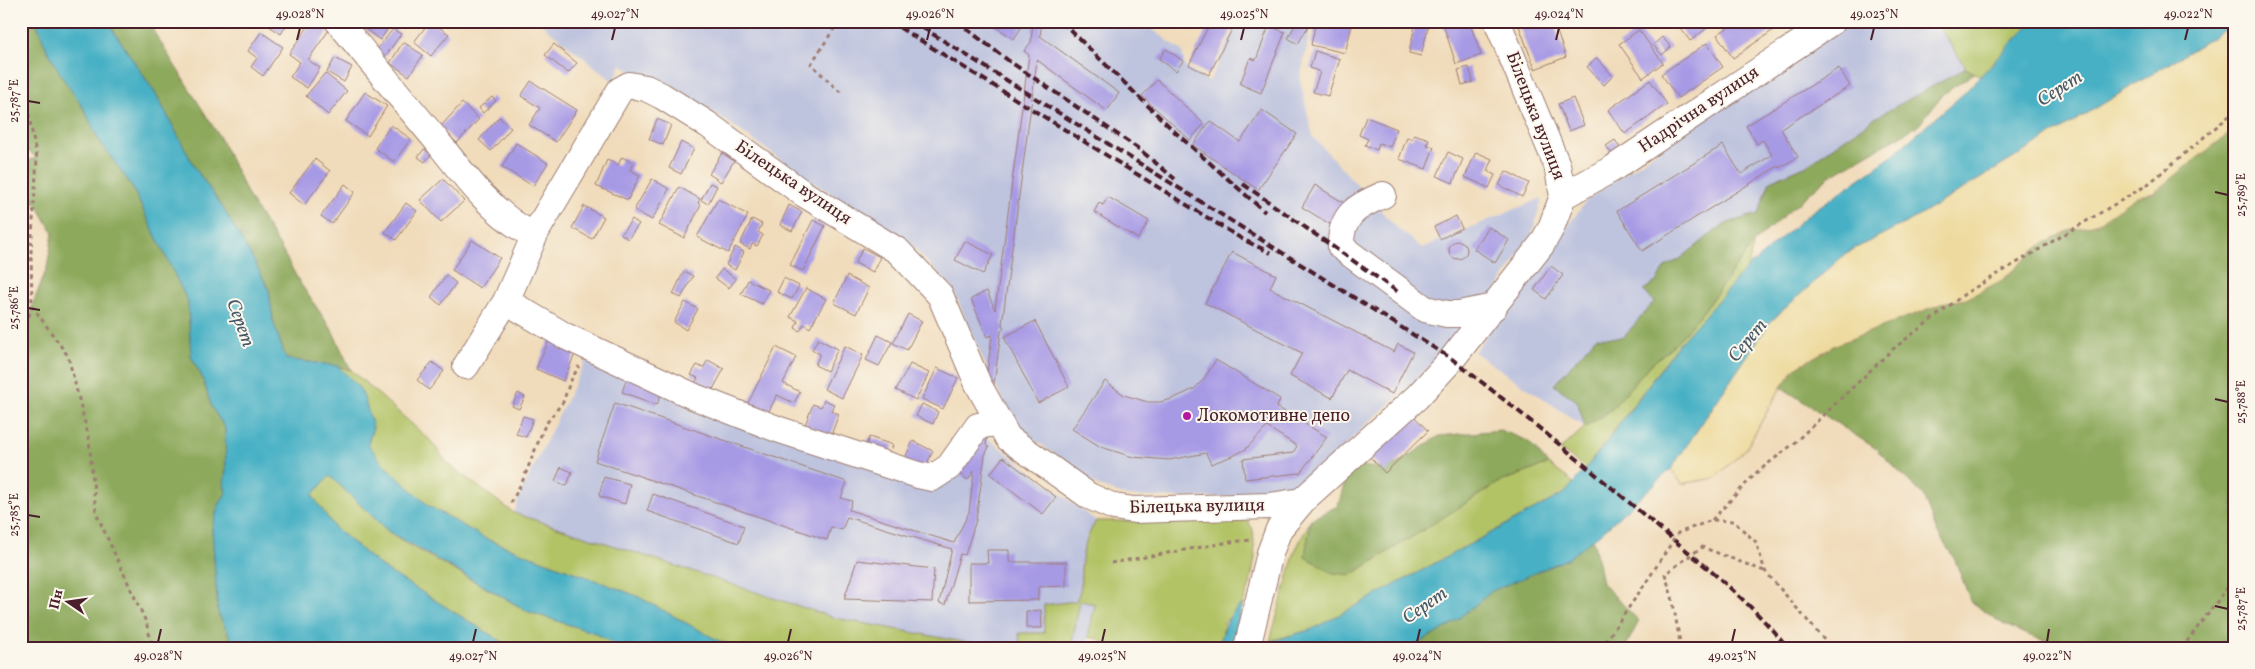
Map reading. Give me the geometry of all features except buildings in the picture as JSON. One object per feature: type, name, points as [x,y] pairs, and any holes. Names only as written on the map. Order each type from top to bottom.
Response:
[{"type":"street","points":[[338,21],[472,184],[499,212],[519,228],[529,233],[537,230]]},
{"type":"street","name":"Білецька вулиця","points":[[1246,648],[1272,546],[1285,520],[1302,501],[1417,397],[1452,359],[1531,259],[1551,228],[1563,196],[1557,165],[1497,21]]},
{"type":"street","name":"Надрічна вулиця","points":[[1563,196],[1612,169],[1833,21]]},
{"type":"street","name":"Білецька вулиця","points":[[466,366],[506,301],[537,230],[620,90],[629,85],[646,88],[707,124],[804,194],[898,252],[940,295],[978,384],[1008,438],[1089,496],[1114,507],[1144,510],[1270,506],[1302,501]]},
{"type":"street","points":[[1383,195],[1356,208],[1351,213],[1341,234],[1341,247],[1425,309],[1441,313],[1459,314],[1494,307]]},
{"type":"street","points":[[506,301],[565,336],[695,397],[780,430],[856,456],[932,478],[948,468],[978,426],[1000,422]]},
{"type":"path","points":[[839,21],[811,64],[842,94]]},
{"type":"path","points":[[21,102],[27,105],[37,158],[31,250],[32,306],[21,342]]},
{"type":"path","points":[[1712,520],[1756,473],[1792,445],[1893,349],[1966,293],[2148,185],[2234,112]]},
{"type":"path","points":[[32,306],[68,356],[89,439],[96,513],[146,622],[154,648]]},
{"type":"path","points":[[511,503],[523,480],[545,424],[563,402],[570,382],[590,347]]},
{"type":"path","points":[[1601,648],[1678,533],[1712,520],[1734,521],[1756,542],[1765,572],[1831,648]]},
{"type":"path","points":[[1111,563],[1230,542],[1272,546]]},
{"type":"path","points":[[1681,648],[1672,597],[1665,574],[1702,547],[1765,572]]},
{"type":"path","points":[[2182,648],[2234,579]]},
{"type":"shaded area","points":[[538,21],[1141,21],[1182,51],[1185,67],[1209,82],[1238,21],[1312,21],[1300,80],[1313,137],[1397,228],[1422,248],[1542,198],[1532,234],[1491,298],[1417,380],[1370,421],[1304,487],[1224,497],[1126,496],[1096,485],[1019,428],[991,378],[952,287],[906,240],[812,182],[715,113],[669,84],[650,75],[632,72],[621,64],[614,82]]},
{"type":"shaded area","points":[[1851,21],[1935,21],[1966,68],[1873,119],[1807,165],[1770,181],[1758,214],[1724,224],[1680,259],[1665,267],[1656,282],[1654,302],[1623,338],[1555,385],[1577,401],[1585,427],[1474,352],[1587,200],[1738,95]]},
{"type":"shaded area","points":[[589,354],[916,482],[986,437],[1096,521],[1088,534],[1084,546],[1081,572],[1082,589],[1076,601],[1044,605],[1044,633],[1020,633],[1020,648],[996,648],[835,618],[514,513],[520,495]]},
{"type":"shaded area","points":[[1080,601],[1095,603],[1087,648],[1071,648]]},
{"type":"green space","points":[[21,21],[36,21],[47,50],[84,109],[99,140],[131,185],[188,302],[191,356],[203,379],[212,408],[225,428],[226,471],[224,484],[226,493],[218,507],[212,529],[218,613],[236,648],[21,648],[21,344],[26,340],[32,306],[47,268],[53,233],[36,203],[21,197],[21,162],[37,158],[21,145]]},
{"type":"green space","points":[[107,21],[147,21],[219,136],[250,199],[300,283],[332,330],[351,370],[338,366],[286,359],[273,321],[269,290],[253,259],[223,208],[195,168],[157,96]]},
{"type":"green space","points":[[1935,21],[2033,21],[1980,76],[1966,68]]},
{"type":"green space","points":[[1966,68],[1974,73],[1942,95],[1919,125],[1828,177],[1754,242],[1704,310],[1677,342],[1647,368],[1610,411],[1585,427],[1577,401],[1554,385],[1596,337],[1623,338],[1654,302],[1643,290],[1656,282],[1665,267],[1680,259],[1724,224],[1758,214],[1770,181],[1807,165],[1873,119]]},
{"type":"green space","points":[[2234,133],[2234,648],[2071,648],[2033,637],[2003,624],[1971,602],[1955,560],[1937,532],[1923,495],[1875,448],[1781,387],[1795,368],[1835,345],[1946,302],[1966,299],[2002,280],[2039,246],[2068,231],[2098,223],[2137,196],[2154,193],[2226,136]]},
{"type":"green space","points":[[1754,242],[1748,267],[1678,345],[1586,468],[1560,450],[1585,427],[1610,411],[1647,368],[1677,342],[1704,310]]},
{"type":"green space","points":[[338,366],[351,370],[431,441],[448,464],[514,513],[835,618],[996,648],[746,648],[721,642],[637,596],[486,539],[429,506],[384,465],[368,444],[373,427],[358,386]]},
{"type":"green space","points":[[1500,430],[1528,441],[1548,464],[1498,483],[1351,575],[1332,573],[1305,556],[1311,519],[1338,506],[1350,464],[1376,468],[1397,464],[1439,436]]},
{"type":"green space","points":[[1548,464],[1574,483],[1565,493],[1313,629],[1270,641],[1295,551],[1311,519],[1305,556],[1351,575],[1498,483]]},
{"type":"green space","points":[[330,476],[389,532],[409,545],[529,612],[595,633],[621,648],[512,648],[383,568],[335,528],[312,495]]},
{"type":"green space","points":[[1096,521],[1248,521],[1253,530],[1255,558],[1250,585],[1243,604],[1224,623],[1222,638],[1216,648],[1108,648],[1099,639],[1088,637],[1095,604],[1080,601],[1071,648],[1020,648],[1019,633],[1044,633],[1044,605],[1076,601],[1080,589],[1082,563],[1087,539]]},
{"type":"green space","points":[[1593,539],[1602,583],[1639,621],[1625,648],[1409,648],[1448,627],[1492,591],[1567,559]]},
{"type":"sand","points":[[2234,24],[2234,133],[2226,136],[2154,193],[2137,196],[2098,223],[2068,231],[2039,246],[2002,280],[1966,299],[1946,302],[1835,345],[1795,368],[1781,387],[1746,449],[1715,478],[1682,484],[1671,469],[1770,322],[1846,253],[1917,217]]},
{"type":"water","name":"Серет","points":[[36,21],[107,21],[157,96],[195,168],[223,208],[253,259],[269,290],[273,321],[286,359],[338,366],[358,386],[364,397],[373,427],[368,444],[384,465],[429,506],[486,539],[637,596],[721,642],[746,648],[621,648],[595,633],[529,612],[389,532],[330,476],[312,495],[335,528],[383,568],[512,648],[236,648],[218,613],[212,529],[218,507],[226,493],[224,484],[226,471],[225,428],[212,408],[203,379],[191,356],[188,302],[131,185],[99,140],[84,109],[64,80],[47,50]]},
{"type":"water","name":"Серет","points":[[2033,21],[2234,21],[2234,24],[1917,217],[1846,253],[1770,322],[1671,469],[1600,534],[1567,559],[1492,591],[1448,627],[1409,648],[1248,648],[1313,629],[1565,493],[1604,446],[1678,345],[1748,267],[1810,213],[1888,159],[1963,94]]},
{"type":"water","points":[[1243,604],[1231,648],[1216,648],[1232,614]]},
{"type":"railway","points":[[889,21],[1242,239],[1271,253]]},
{"type":"railway","points":[[912,21],[1452,359],[1556,441],[1708,569],[1742,599],[1787,648]]},
{"type":"railway","points":[[956,21],[1009,61],[1139,149],[1175,179]]},
{"type":"railway","points":[[1061,21],[1176,133],[1265,212]]},
{"type":"railway","points":[[1243,184],[1398,292]]},
{"type":"place","name":"Локомотивне депо","points":[[1187,416]]}]
